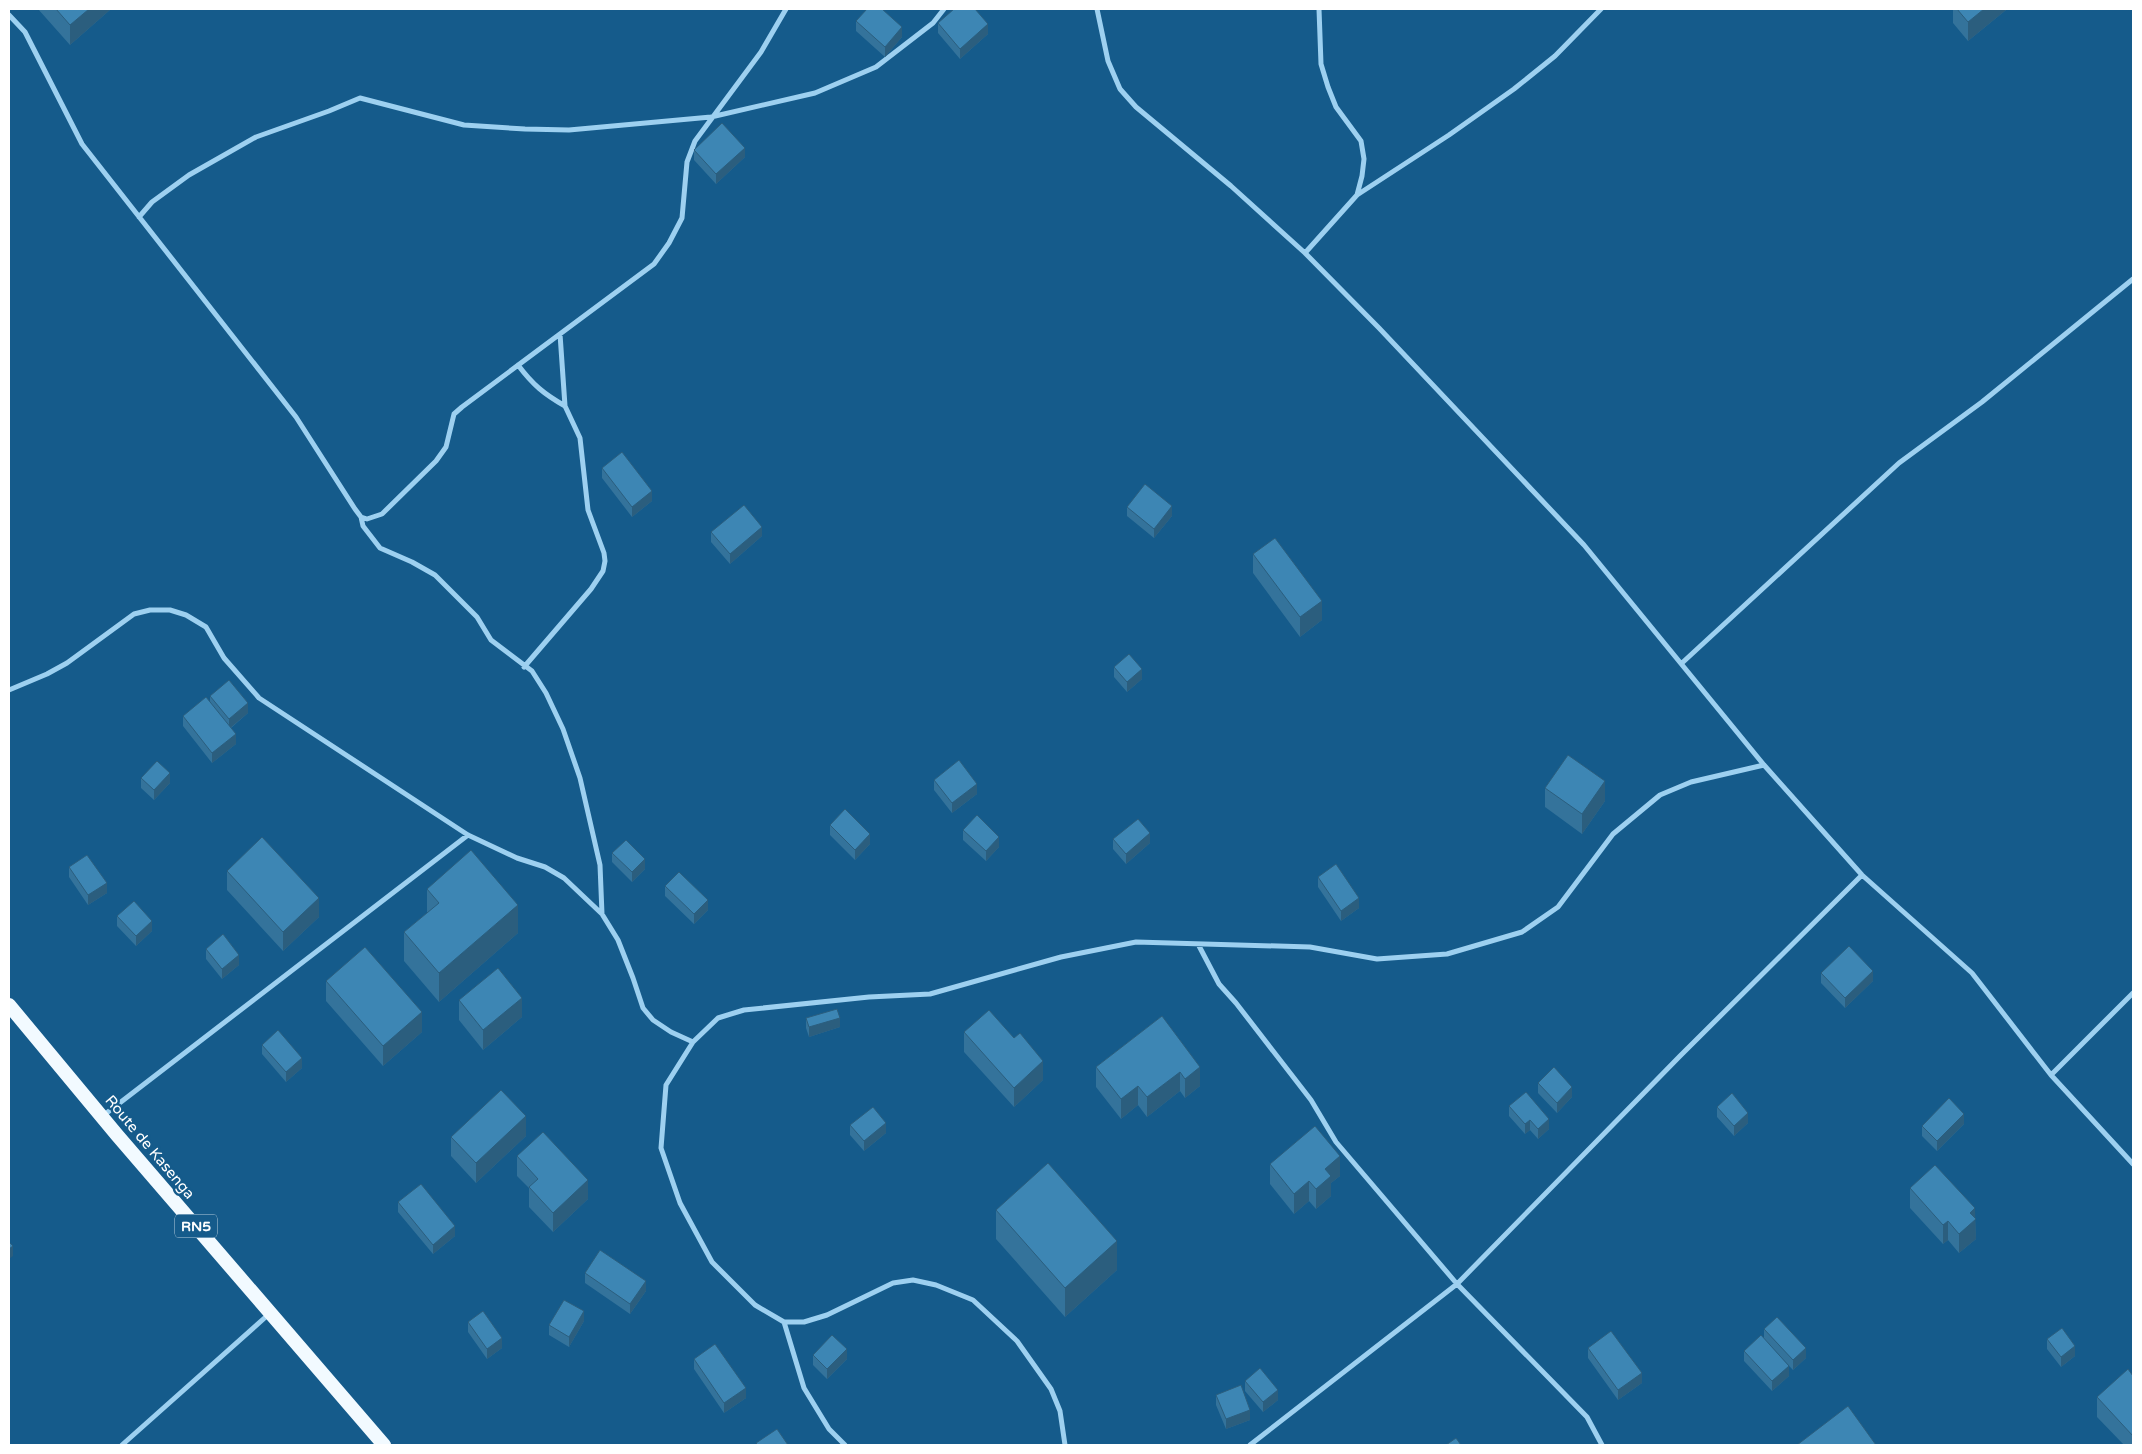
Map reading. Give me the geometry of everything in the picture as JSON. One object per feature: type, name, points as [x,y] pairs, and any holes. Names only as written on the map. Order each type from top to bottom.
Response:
[{"type":"highway","name":"Route de Kasenga","points":[[9,1005],[384,1445]]},
{"type":"street","points":[[361,517],[367,519],[382,514],[436,461],[446,447],[454,414],[654,264],[669,243],[682,218],[687,162],[695,140],[761,52],[786,9]]},
{"type":"street","points":[[139,217],[152,202],[189,175],[256,137],[360,98],[464,125],[525,129],[569,130],[712,117],[815,93],[876,67],[933,23],[944,9]]},
{"type":"street","points":[[1097,9],[1098,22],[1108,61],[1120,89],[1136,107],[1231,186],[1305,253],[1366,314],[1584,546],[1764,765],[1862,875],[1972,973],[2051,1075],[2133,1164]]},
{"type":"street","points":[[1318,9],[1321,64],[1328,87],[1336,107],[1362,141],[1364,159],[1357,195]]},
{"type":"street","points":[[1305,253],[1357,195],[1449,135],[1514,88],[1555,56],[1601,9]]},
{"type":"street","points":[[9,15],[25,32],[82,144],[296,418],[361,517],[367,532],[380,548],[412,562],[435,576],[477,616],[491,640],[524,667],[532,671],[546,693],[563,729],[580,778],[600,865],[602,914]]},
{"type":"street","points":[[1682,663],[1899,463],[1982,402],[2133,279]]},
{"type":"street","points":[[524,667],[590,589],[603,571],[605,561],[604,553],[588,510],[580,438],[565,406],[560,334]]},
{"type":"street","points":[[518,365],[534,386],[546,396],[565,406]]},
{"type":"street","points":[[9,690],[47,674],[67,663],[134,614],[150,610],[170,610],[186,615],[206,627],[224,658],[259,698],[468,835],[517,858],[545,867],[564,878],[602,914],[618,940],[634,978],[642,1008],[653,1020],[671,1032],[693,1042]]},
{"type":"street","points":[[1065,1445],[1060,1411],[1051,1390],[1017,1341],[973,1300],[936,1284],[913,1280],[893,1283],[827,1315],[804,1322],[784,1322],[755,1305],[712,1262],[680,1203],[661,1148],[666,1085],[693,1042],[718,1018],[744,1010],[869,997],[930,994],[1061,957],[1136,942],[1310,948],[1377,959],[1447,954],[1522,932],[1558,907],[1613,834],[1660,795],[1691,782],[1764,765]]},
{"type":"street","points":[[102,1116],[468,835]]},
{"type":"street","points":[[1250,1445],[1457,1284],[1680,1056],[1862,875]]},
{"type":"street","points":[[1198,944],[1219,984],[1236,1003],[1311,1100],[1336,1142],[1457,1284],[1587,1417],[1602,1445]]},
{"type":"street","points":[[2051,1075],[2133,993]]},
{"type":"street","points":[[122,1445],[271,1312]]},
{"type":"street","points":[[784,1322],[804,1388],[829,1429],[845,1445]]},
{"type":"building","points":[[56,9],[89,9],[70,25]]},
{"type":"building","points":[[867,9],[882,9],[902,27],[885,47],[856,21]]},
{"type":"building","points":[[954,9],[975,9],[988,24],[960,49],[938,23]]},
{"type":"building","points":[[1957,9],[1984,9],[1968,22]]},
{"type":"building","points":[[722,123],[745,148],[716,174],[694,150]]},
{"type":"building","points":[[622,452],[652,491],[632,507],[602,468]]},
{"type":"building","points":[[1145,484],[1172,506],[1154,529],[1127,507]]},
{"type":"building","points":[[744,505],[762,527],[730,554],[711,532]]},
{"type":"building","points":[[1275,538],[1322,601],[1300,617],[1253,554]]},
{"type":"building","points":[[1129,654],[1142,669],[1127,682],[1114,667]]},
{"type":"building","points":[[229,680],[248,703],[229,719],[210,696]]},
{"type":"building","points":[[206,697],[236,734],[212,753],[183,716]]},
{"type":"building","points":[[1568,755],[1605,781],[1582,814],[1545,788]]},
{"type":"building","points":[[959,760],[977,784],[952,803],[934,780]]},
{"type":"building","points":[[157,761],[170,773],[154,790],[141,778]]},
{"type":"building","points":[[845,809],[870,834],[855,850],[830,825]]},
{"type":"building","points":[[977,815],[999,837],[986,851],[963,830]]},
{"type":"building","points":[[1138,819],[1150,833],[1126,854],[1113,839]]},
{"type":"building","points":[[262,837],[319,898],[283,932],[227,871]]},
{"type":"building","points":[[626,840],[645,859],[632,872],[612,853]]},
{"type":"building","points":[[471,850],[518,905],[439,973],[404,932],[439,903],[427,889]]},
{"type":"building","points":[[87,855],[107,883],[88,895],[69,867]]},
{"type":"building","points":[[1336,864],[1359,898],[1341,911],[1318,877]]},
{"type":"building","points":[[679,872],[708,900],[694,914],[665,886]]},
{"type":"building","points":[[134,901],[152,921],[136,936],[117,916]]},
{"type":"building","points":[[223,934],[239,955],[222,969],[206,949]]},
{"type":"building","points":[[1849,946],[1873,971],[1845,998],[1821,973]]},
{"type":"building","points":[[365,947],[422,1012],[383,1046],[326,981]]},
{"type":"building","points":[[498,968],[522,998],[483,1030],[459,1000]]},
{"type":"building","points":[[837,1009],[840,1018],[809,1027],[806,1018]]},
{"type":"building","points":[[989,1010],[1014,1038],[1020,1033],[1043,1061],[1014,1088],[964,1032]]},
{"type":"building","points":[[1162,1016],[1200,1067],[1185,1079],[1180,1072],[1147,1097],[1138,1086],[1121,1099],[1096,1067]]},
{"type":"building","points":[[278,1030],[302,1058],[286,1072],[262,1045]]},
{"type":"building","points":[[1554,1067],[1572,1087],[1557,1103],[1538,1083]]},
{"type":"building","points":[[501,1090],[526,1116],[476,1163],[451,1137]]},
{"type":"building","points":[[1526,1092],[1549,1119],[1538,1129],[1530,1120],[1525,1124],[1509,1106]]},
{"type":"building","points":[[1732,1093],[1748,1113],[1734,1126],[1717,1107]]},
{"type":"building","points":[[1949,1098],[1964,1114],[1937,1141],[1922,1126]]},
{"type":"building","points":[[873,1107],[886,1123],[864,1141],[850,1125]]},
{"type":"building","points":[[1315,1126],[1340,1156],[1325,1169],[1331,1176],[1316,1189],[1309,1181],[1294,1194],[1270,1164]]},
{"type":"building","points":[[543,1132],[588,1180],[553,1213],[529,1187],[538,1179],[517,1156]]},
{"type":"building","points":[[1048,1163],[1117,1241],[1065,1288],[996,1210]]},
{"type":"building","points":[[1935,1165],[1975,1208],[1970,1213],[1976,1219],[1959,1234],[1948,1221],[1943,1225],[1910,1188]]},
{"type":"building","points":[[421,1184],[455,1226],[433,1245],[398,1202]]},
{"type":"building","points":[[600,1250],[646,1281],[630,1304],[585,1273]]},
{"type":"building","points":[[564,1300],[584,1311],[569,1337],[549,1325]]},
{"type":"building","points":[[483,1311],[502,1338],[487,1349],[468,1322]]},
{"type":"building","points":[[1777,1317],[1806,1348],[1793,1360],[1764,1329]]},
{"type":"building","points":[[2062,1328],[2075,1346],[2061,1357],[2047,1339]]},
{"type":"building","points":[[1611,1331],[1642,1373],[1618,1390],[1588,1348]]},
{"type":"building","points":[[832,1335],[847,1349],[827,1369],[813,1355]]},
{"type":"building","points":[[1761,1335],[1789,1366],[1772,1381],[1744,1351]]},
{"type":"building","points":[[715,1344],[746,1388],[724,1403],[694,1359]]},
{"type":"building","points":[[1260,1368],[1278,1390],[1263,1402],[1245,1381]]},
{"type":"building","points":[[2128,1369],[2133,1376],[2133,1436],[2097,1397]]},
{"type":"building","points":[[1241,1385],[1250,1410],[1226,1419],[1216,1395]]},
{"type":"building","points":[[1848,1406],[1876,1445],[1797,1445]]},
{"type":"building","points":[[777,1429],[788,1445],[758,1445],[756,1443]]},
{"type":"building","points":[[1456,1438],[1461,1445],[1446,1445]]}]
